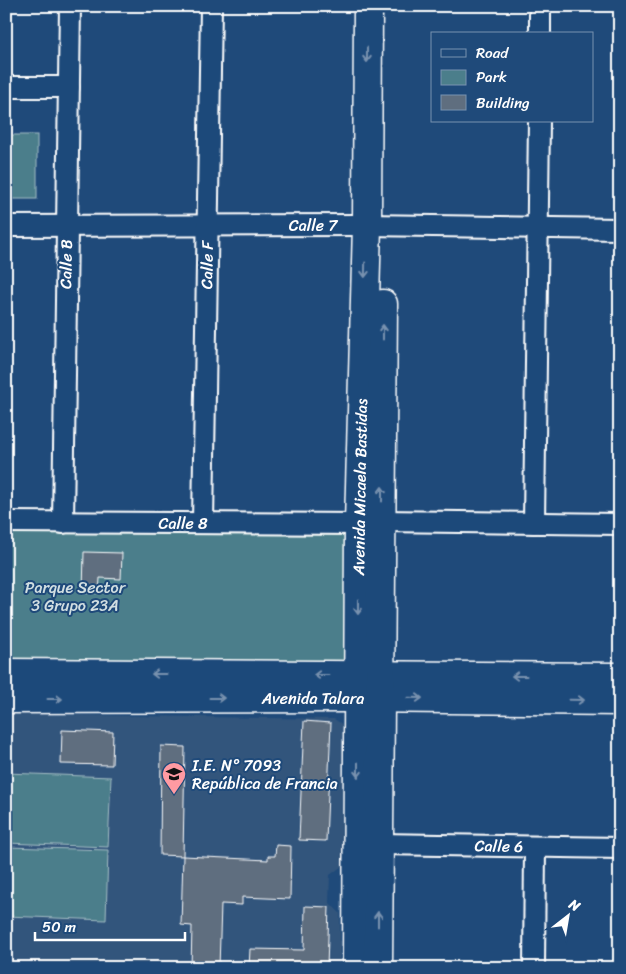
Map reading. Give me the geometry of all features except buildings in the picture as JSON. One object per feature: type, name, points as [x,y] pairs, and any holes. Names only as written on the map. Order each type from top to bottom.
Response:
[{"type":"street","name":"Calle B","points":[[63,522],[70,6]]},
{"type":"street","name":"Calle F","points":[[203,523],[211,6]]},
{"type":"street","name":"Avenida Micaela Bastidas","points":[[368,6],[375,225]]},
{"type":"street","name":"Avenida Micaela Bastidas","points":[[357,968],[369,686],[375,225],[386,6]]},
{"type":"street","points":[[540,6],[540,32]]},
{"type":"street","points":[[6,87],[69,87]]},
{"type":"street","points":[[534,523],[539,122]]},
{"type":"street","name":"Calle 7","points":[[6,226],[375,225],[620,229]]},
{"type":"street","name":"Calle 8","points":[[6,522],[620,524]]},
{"type":"street","name":"Avenida Talara","points":[[6,673],[369,686],[620,701]]},
{"type":"street","name":"Avenida Talara","points":[[6,699],[620,677]]},
{"type":"street","name":"Avenida Micaela Bastidas","points":[[369,686],[379,844],[378,968]]},
{"type":"street","name":"Calle 6","points":[[379,844],[620,848]]},
{"type":"street","points":[[534,968],[535,847]]},
{"type":"shaded area","name":"I.E. N° 7093 República de Francia","points":[[6,714],[334,719],[342,724],[342,866],[330,875],[329,902],[340,913],[340,968],[6,968]]},
{"type":"green space","points":[[6,135],[37,135],[37,199],[6,199]]},
{"type":"green space","name":"Parque Sector 3 Grupo 23A","points":[[6,532],[346,534],[346,663],[6,661]]},
{"type":"green space","points":[[6,773],[111,777],[108,847],[6,843]]},
{"type":"green space","points":[[6,847],[108,850],[106,920],[6,916]]},
{"type":"place","name":"I.E. N° 7093 República de Francia","points":[[174,795]]}]
